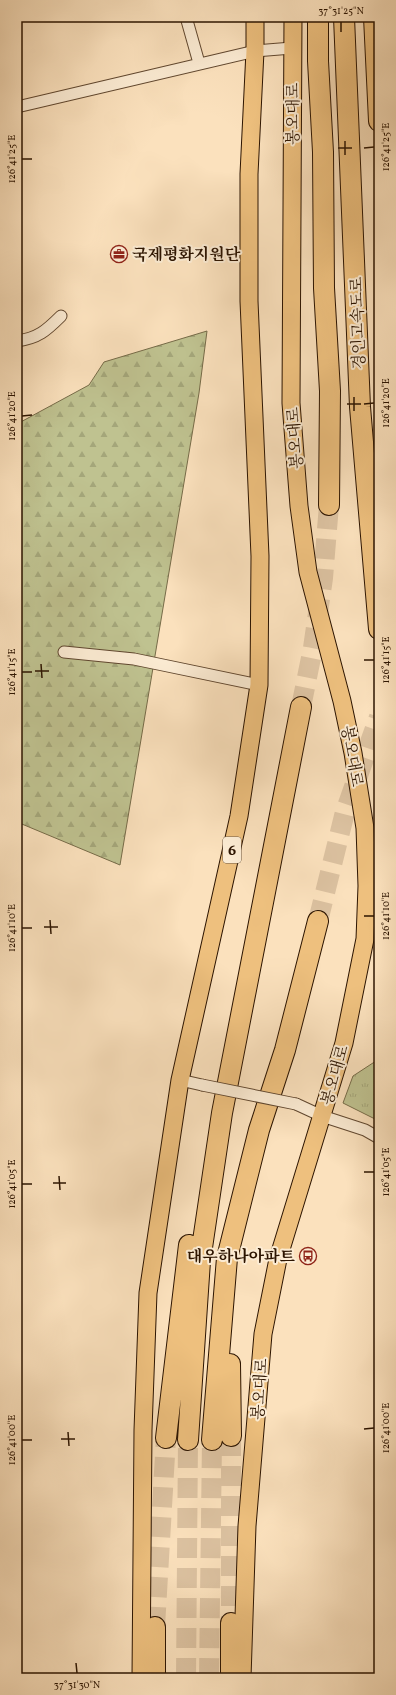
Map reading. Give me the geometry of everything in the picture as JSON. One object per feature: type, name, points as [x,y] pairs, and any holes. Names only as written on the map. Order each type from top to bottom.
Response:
[{"type":"highway","points":[[318,17],[324,288],[330,390],[329,505]]},
{"type":"highway","name":"경인고속도로","points":[[344,17],[360,407],[379,629]]},
{"type":"highway","points":[[374,17],[379,121]]},
{"type":"highway","points":[[188,1440],[200,1261],[222,1113],[301,707]]},
{"type":"highway","points":[[212,1440],[228,1258],[259,1130],[285,1050],[318,921]]},
{"type":"highway","points":[[166,1438],[188,1251],[213,1103],[224,1043],[244,958],[248,946],[257,934]]},
{"type":"highway","points":[[228,1258],[231,1436]]},
{"type":"highway","points":[[230,1678],[231,1623]]},
{"type":"highway","points":[[155,1627],[155,1678]]},
{"type":"main road","name":"6","points":[[141,1678],[143,1430],[148,1293],[180,1080],[239,816],[259,685],[260,556],[249,301],[249,174],[255,51],[255,17]]},
{"type":"main road","name":"봉오대로","points":[[242,1678],[247,1526],[263,1334],[278,1259],[344,1043],[365,939],[367,886],[365,828],[354,754],[342,701],[308,572],[299,506],[291,403],[293,17]]},
{"type":"street","points":[[186,17],[199,63]]},
{"type":"street","points":[[17,107],[199,63],[255,51],[292,48]]},
{"type":"street","points":[[17,341],[31,339],[47,331],[61,316]]},
{"type":"street","points":[[64,652],[134,659],[259,685]]},
{"type":"street","points":[[180,1080],[296,1104],[322,1116],[364,1130],[379,1138]]},
{"type":"green space","points":[[207,331],[199,393],[120,865],[17,822],[17,424],[89,385],[104,362]]},
{"type":"green space","points":[[379,1059],[379,1121],[343,1103],[353,1076]]},
{"type":"tunnel","points":[[301,707],[313,648],[323,578],[329,505]]},
{"type":"tunnel","points":[[318,921],[345,812],[379,717]]},
{"type":"tunnel","points":[[231,1436],[231,1623]]},
{"type":"tunnel","points":[[155,1627],[166,1438]]},
{"type":"tunnel","points":[[186,1678],[188,1440]]},
{"type":"tunnel","points":[[209,1678],[212,1440]]},
{"type":"place","name":"국제평화지원단","points":[[119,254]]},
{"type":"place","name":"대우하나아파트","points":[[308,1256]]}]
